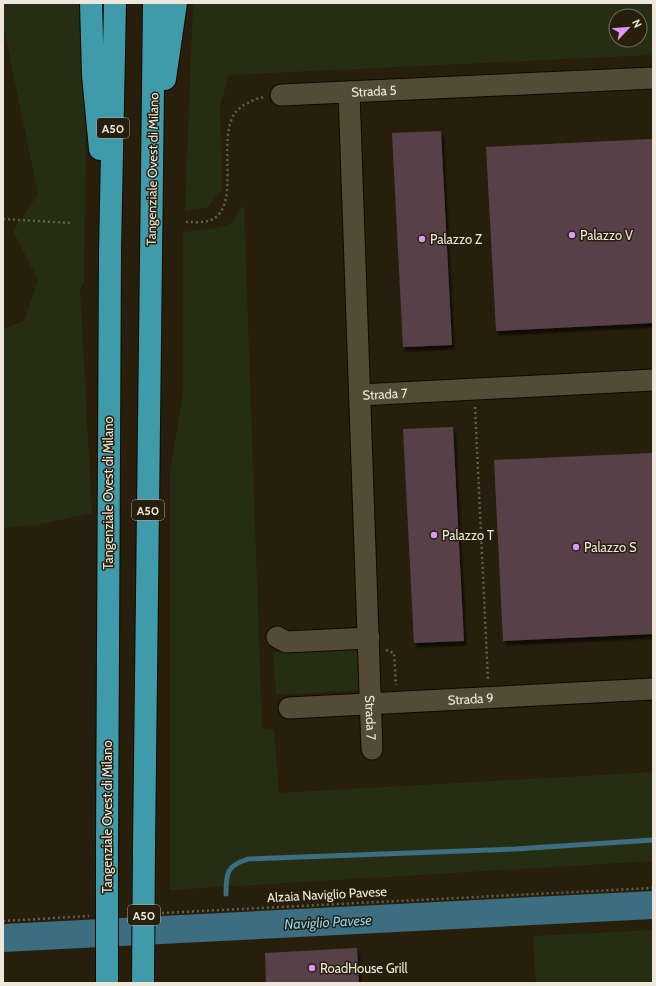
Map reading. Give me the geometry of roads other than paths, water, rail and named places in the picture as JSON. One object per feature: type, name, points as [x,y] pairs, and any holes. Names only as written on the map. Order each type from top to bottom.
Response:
[{"type":"highway","points":[[91,3],[93,74],[110,252]]},
{"type":"highway","name":"Tangenziale Ovest di Milano","points":[[107,983],[110,252],[115,3]]},
{"type":"highway","name":"Tangenziale Ovest di Milano","points":[[144,983],[144,848],[154,3]]},
{"type":"highway","points":[[170,3],[170,42]]},
{"type":"highway","points":[[152,172],[176,3]]},
{"type":"lane","name":"Strada 5","points":[[360,394],[349,92],[653,78]]},
{"type":"lane","points":[[281,95],[349,92]]},
{"type":"lane","name":"Strada 7","points":[[372,749],[371,704],[374,644],[360,394],[653,380]]},
{"type":"lane","points":[[277,636],[286,642],[374,644]]},
{"type":"lane","name":"Strada 9","points":[[290,708],[653,689]]},
{"type":"water","name":"Naviglio Pavese","points":[[653,891],[653,919],[3,952],[3,924]]},
{"type":"waterway","points":[[226,894],[226,880],[229,871],[236,864],[248,859],[515,849],[653,840]]},
{"type":"place","name":"Palazzo V","points":[[572,235]]},
{"type":"place","name":"Palazzo Z","points":[[422,239]]},
{"type":"place","name":"Palazzo T","points":[[434,535]]},
{"type":"place","name":"Palazzo S","points":[[576,547]]},
{"type":"place","name":"RoadHouse Grill","points":[[312,968]]}]
